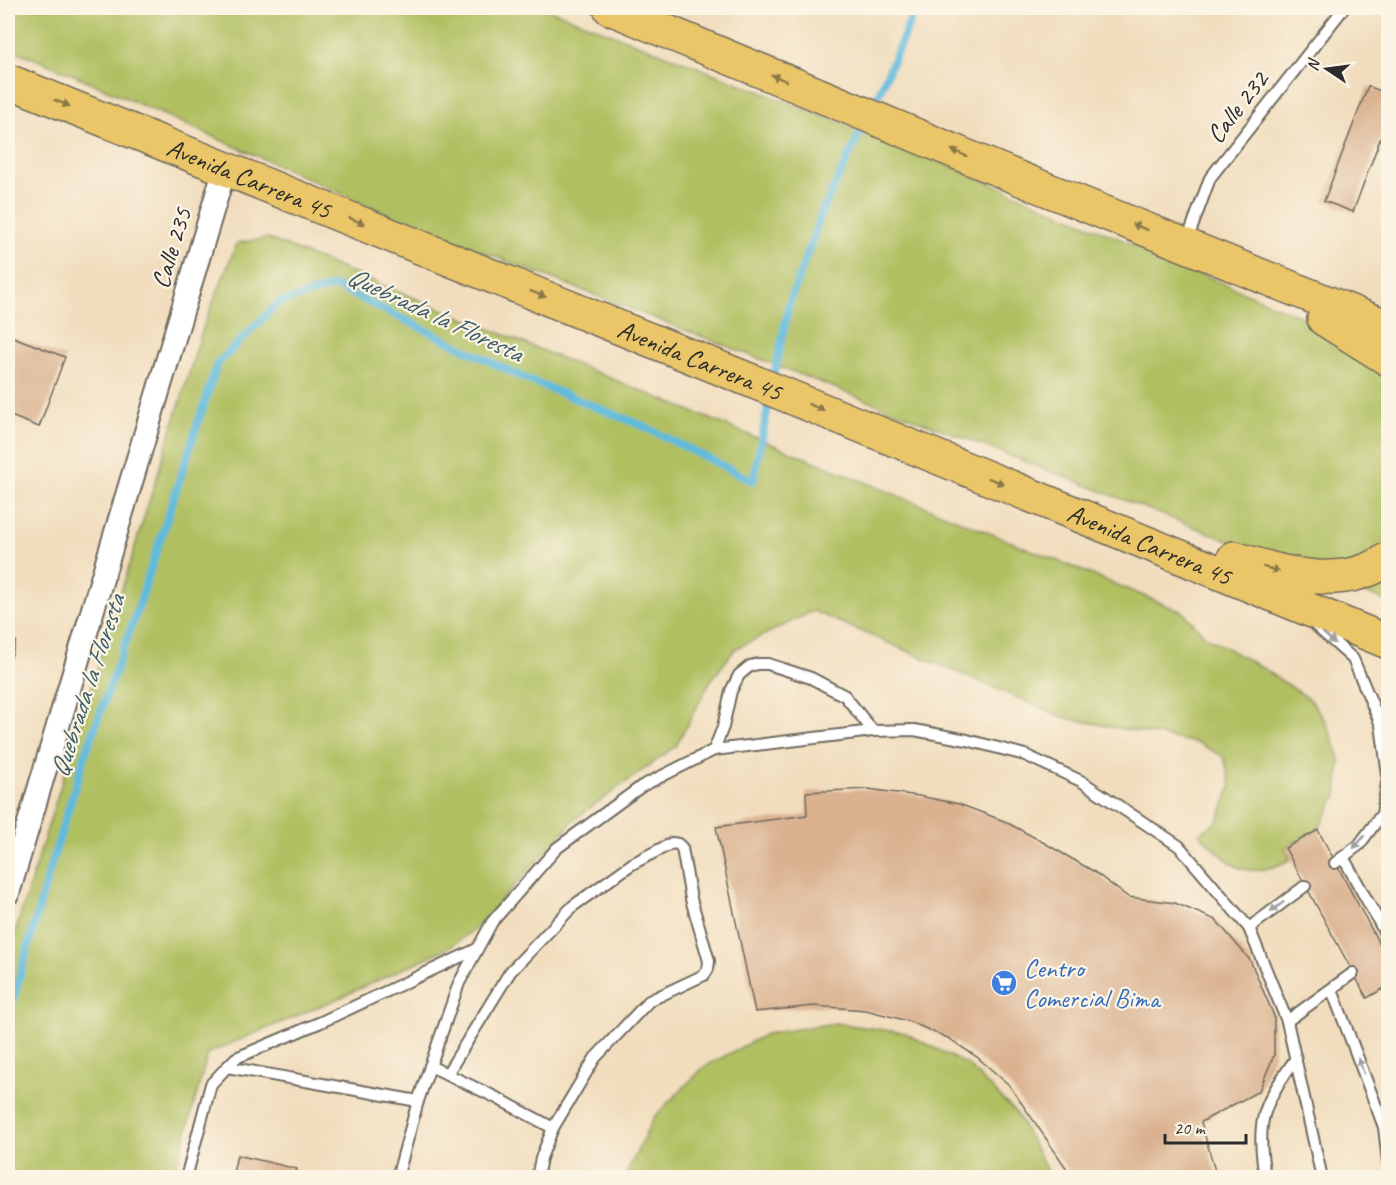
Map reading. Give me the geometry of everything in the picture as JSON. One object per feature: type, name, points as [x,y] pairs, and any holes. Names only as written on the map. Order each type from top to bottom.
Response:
[{"type":"highway","points":[[610,8],[1005,172],[1389,327]]},
{"type":"highway","name":"Avenida Carrera 45","points":[[8,81],[1389,642]]},
{"type":"highway","points":[[1185,245],[1345,330],[1389,359]]},
{"type":"highway","points":[[1054,504],[1275,570],[1309,577],[1343,577],[1365,572],[1389,559]]},
{"type":"street","name":"Calle 235","points":[[8,893],[225,168]]},
{"type":"lane","name":"Calle 232","points":[[1185,245],[1210,178],[1344,8]]},
{"type":"lane","points":[[1285,599],[1353,659],[1381,725],[1389,776],[1382,814],[1359,845],[1339,860],[1389,938]]},
{"type":"lane","points":[[714,750],[723,727],[731,691],[739,675],[750,666],[758,664],[768,664],[811,678],[845,696],[873,731]]},
{"type":"lane","points":[[397,1178],[418,1101],[459,983],[492,922],[557,848],[642,786],[714,750],[873,731],[914,730],[967,740],[1025,755],[1081,781],[1179,846],[1249,928],[1287,1021],[1322,1178]]},
{"type":"lane","points":[[447,1074],[510,972],[573,906],[632,864],[672,843],[682,848],[691,899],[709,961],[708,969],[704,975],[650,1001],[595,1058],[553,1128],[541,1158],[537,1178]]},
{"type":"lane","points":[[1249,928],[1305,886]]},
{"type":"lane","points":[[186,1178],[211,1084],[236,1058],[321,1022],[477,949]]},
{"type":"lane","points":[[1287,1021],[1353,973]]},
{"type":"lane","points":[[1332,990],[1384,1126],[1389,1162]]},
{"type":"lane","points":[[1265,1178],[1260,1127],[1272,1092],[1296,1058]]},
{"type":"lane","points":[[430,1066],[553,1128]]},
{"type":"lane","points":[[227,1067],[418,1101]]},
{"type":"green space","points":[[8,8],[545,8],[944,163],[1388,353],[1388,602],[406,222],[8,48]]},
{"type":"green space","points":[[267,238],[1183,612],[1205,636],[1264,669],[1311,700],[1327,724],[1340,759],[1337,796],[1318,830],[1285,848],[1290,859],[1264,869],[1243,869],[1226,859],[1199,834],[1218,821],[1231,786],[1224,757],[1198,743],[1065,718],[813,611],[735,649],[710,682],[676,746],[575,819],[476,928],[450,947],[337,999],[208,1053],[174,1177],[8,1177],[8,955],[204,325],[237,243]]},
{"type":"green space","points":[[835,1023],[905,1033],[968,1065],[1017,1114],[1050,1177],[624,1178],[654,1117],[704,1067],[766,1034]]},
{"type":"building","points":[[1368,86],[1388,94],[1388,118],[1353,212],[1324,201]]},
{"type":"building","points":[[8,335],[65,357],[39,427],[8,415]]},
{"type":"building","points":[[8,638],[16,641],[8,667]]},
{"type":"building","name":"Centro Comercial Bima","points":[[868,789],[959,804],[1004,821],[1041,841],[1093,871],[1128,897],[1175,903],[1216,920],[1250,960],[1274,1016],[1274,1055],[1259,1091],[1201,1122],[1217,1178],[1068,1178],[1067,1169],[1009,1085],[977,1057],[948,1038],[908,1021],[866,1010],[814,1006],[755,1012],[716,827],[807,815],[806,792]]},
{"type":"building","points":[[1318,830],[1388,960],[1388,986],[1367,998],[1285,848]]},
{"type":"building","points":[[237,1155],[297,1169],[294,1178],[232,1178]]},
{"type":"building","points":[[833,1171],[836,1177],[816,1177]]},
{"type":"waterway","name":"Quebrada la Floresta","points":[[872,109],[916,8]]},
{"type":"waterway","name":"Quebrada la Floresta","points":[[773,381],[789,304],[822,212],[866,120]]},
{"type":"waterway","name":"Quebrada la Floresta","points":[[8,1018],[85,755],[137,611],[217,364],[278,303],[335,286],[526,379],[643,426],[753,481],[770,397]]},
{"type":"place","name":"Centro Comercial Bima","points":[[1004,983]]}]
